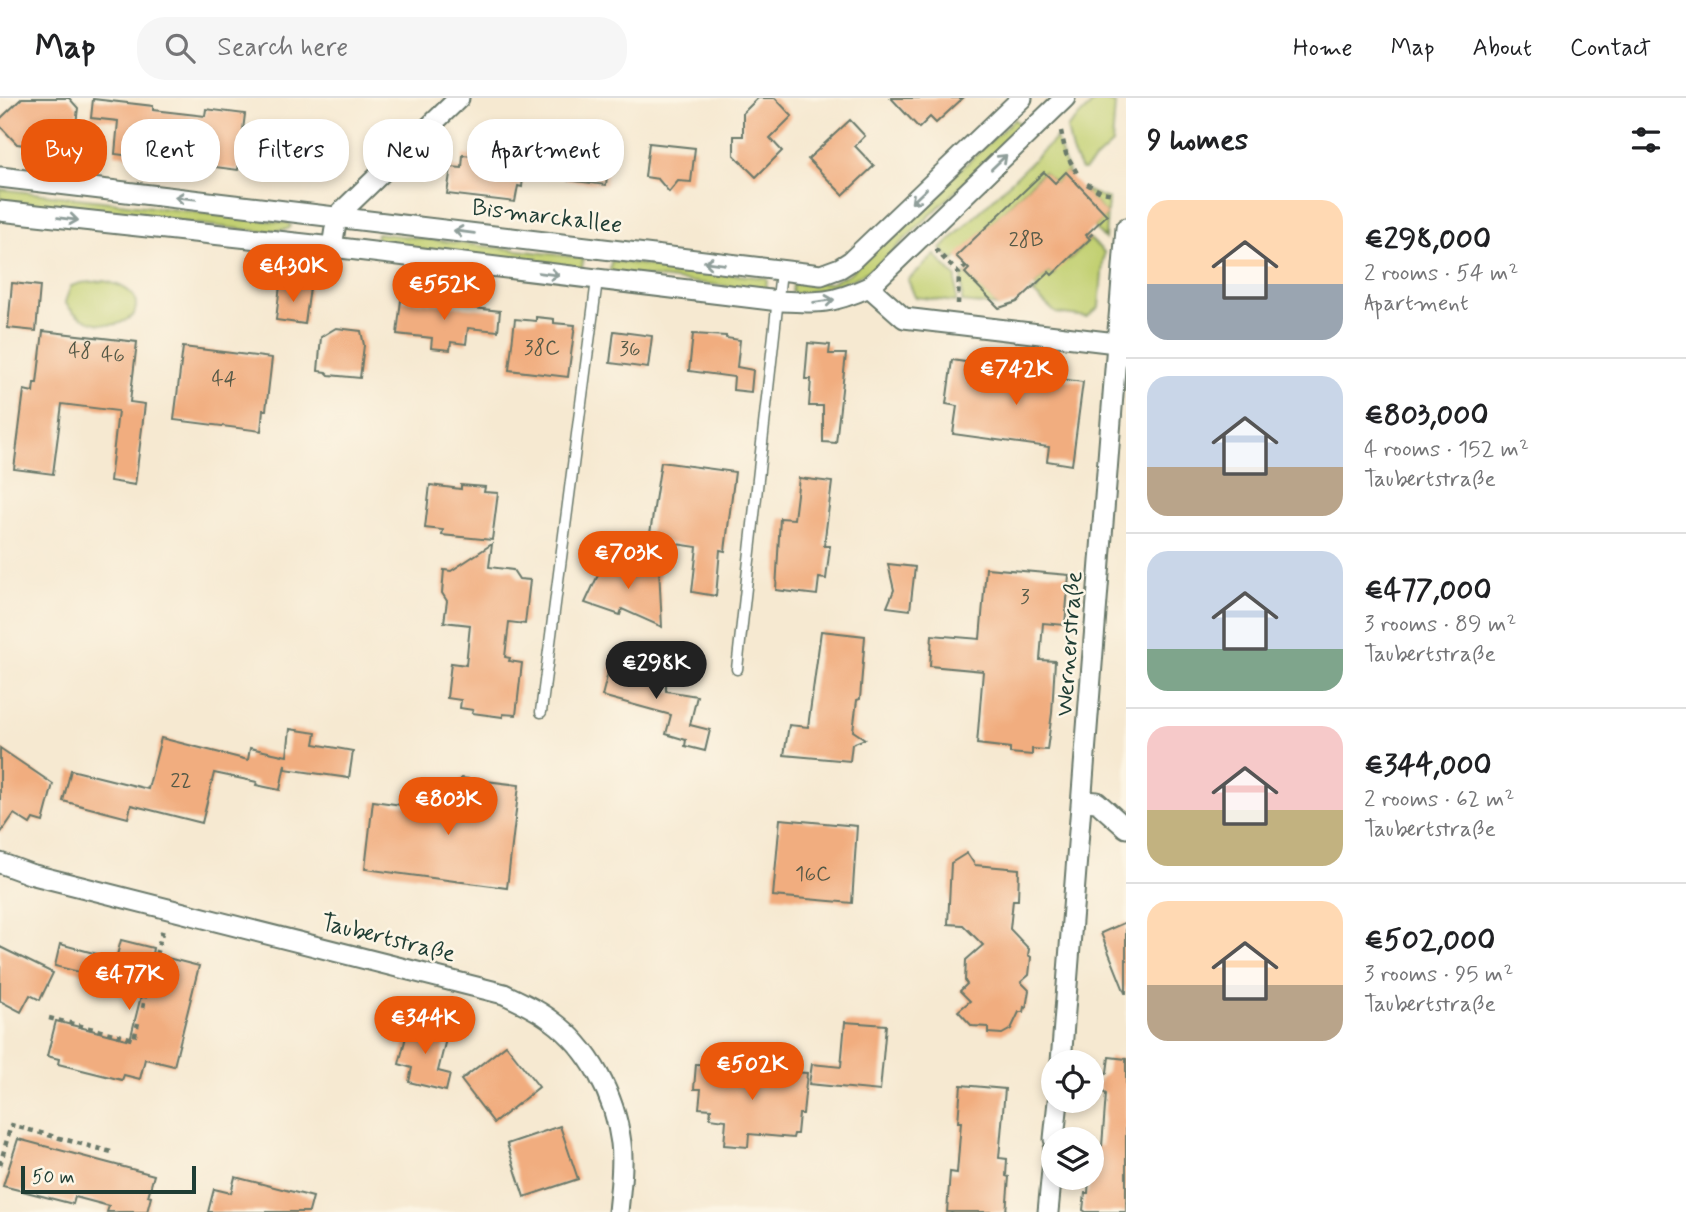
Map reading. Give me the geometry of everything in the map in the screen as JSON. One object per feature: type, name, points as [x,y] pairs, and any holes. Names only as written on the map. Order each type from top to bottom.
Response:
[{"type":"street","points":[[332,247],[337,216],[459,98]]},
{"type":"street","name":"Bismarckallee","points":[[0,177],[821,275],[851,261],[1022,98]]},
{"type":"street","points":[[0,211],[332,247],[779,301],[823,303],[869,287],[1065,98]]},
{"type":"street","name":"Wernerstraße","points":[[1062,1050],[1121,347],[1126,228]]},
{"type":"street","points":[[869,287],[904,318],[1121,347]]},
{"type":"street","points":[[1083,801],[1097,802],[1126,828]]},
{"type":"street","name":"Taubertstraße","points":[[0,863],[30,874],[504,995],[532,1007],[553,1021],[572,1039],[609,1093],[621,1144],[618,1212]]},
{"type":"street","points":[[1048,1212],[1050,1190]]},
{"type":"lane","points":[[737,669],[781,271]]},
{"type":"lane","points":[[541,712],[597,280]]},
{"type":"path","points":[[1060,127],[1066,154],[1077,173]]},
{"type":"path","points":[[1087,184],[1101,192],[1114,194]]},
{"type":"path","points":[[935,248],[959,274],[958,308]]},
{"type":"path","points":[[156,955],[163,928]]},
{"type":"path","points":[[149,981],[152,970]]},
{"type":"path","points":[[142,1008],[145,997]]},
{"type":"path","points":[[49,1017],[134,1040],[138,1023]]},
{"type":"path","points":[[0,1165],[11,1125],[115,1153]]},
{"type":"green space","points":[[1098,98],[1115,104],[1112,144],[1081,170],[1072,152],[1067,128]]},
{"type":"green space","points":[[1014,119],[1023,127],[878,265],[839,284],[797,294],[792,292],[793,284],[797,282],[829,283],[849,274]]},
{"type":"green space","points":[[1056,138],[1070,177],[1066,173],[1055,183],[1043,172],[953,261],[941,249]]},
{"type":"green space","points":[[0,189],[288,223],[291,226],[288,229],[265,232],[0,201]]},
{"type":"green space","points":[[1082,189],[1108,199],[1107,215]]},
{"type":"green space","points":[[1107,215],[1105,239],[1094,227]]},
{"type":"green space","points":[[377,233],[583,258],[582,269],[376,245]]},
{"type":"green space","points":[[1090,239],[1104,252],[1099,307],[1087,317],[1056,313],[1030,290],[1035,292],[1038,289],[1034,286],[1049,272],[1052,275],[1055,273],[1052,268],[1070,259]]},
{"type":"green space","points":[[935,255],[956,278],[956,302],[915,297],[908,280]]},
{"type":"green space","points":[[611,261],[765,278],[766,289],[764,291],[610,272]]},
{"type":"green space","points":[[965,273],[998,306],[962,302],[962,276]]},
{"type":"green space","points":[[104,281],[124,288],[133,296],[136,308],[133,316],[117,324],[95,323],[74,313],[65,302],[71,286]]},
{"type":"building","points":[[22,98],[69,98],[78,108],[77,119],[21,119],[21,145],[17,144],[0,126],[0,119]]},
{"type":"building","points":[[758,98],[775,98],[792,116],[770,138],[782,151],[756,177],[734,155],[734,136],[743,136],[743,113]]},
{"type":"building","points":[[891,98],[963,98],[936,123],[930,117],[919,128]]},
{"type":"building","points":[[93,99],[205,116],[206,109],[245,114],[244,119],[234,119],[234,169],[220,168],[220,119],[121,119],[121,155],[115,154],[118,121],[91,118]]},
{"type":"building","points":[[850,120],[865,136],[855,146],[874,166],[843,195],[808,159]]},
{"type":"building","points":[[649,143],[695,148],[691,182],[678,181],[669,192],[658,179],[645,177]]},
{"type":"building","points":[[463,155],[467,155],[467,182],[522,182],[522,187],[518,186],[515,202],[447,194],[449,182],[453,182],[453,167],[462,168]]},
{"type":"building","points":[[1044,172],[1055,183],[1066,172],[1107,215],[1086,235],[1090,239],[1052,275],[1049,272],[1017,302],[999,308],[965,273],[969,269],[956,256]]},
{"type":"building","points":[[582,182],[606,182],[606,185]]},
{"type":"building","points":[[12,283],[40,286],[36,331],[8,328]]},
{"type":"building","points":[[280,285],[310,288],[305,324],[276,320]]},
{"type":"building","points":[[401,300],[500,311],[498,331],[468,328],[466,344],[451,342],[450,350],[431,348],[432,338],[397,334]]},
{"type":"building","points":[[536,317],[554,319],[554,323],[575,325],[568,377],[509,370],[515,319],[536,321]]},
{"type":"building","points":[[336,328],[361,331],[364,345],[360,378],[329,375],[318,371],[321,337]]},
{"type":"building","points":[[43,331],[137,342],[130,402],[145,404],[135,485],[110,481],[118,411],[62,404],[53,474],[14,469],[24,390],[33,392],[34,383],[37,383]]},
{"type":"building","points":[[614,331],[652,336],[648,368],[610,363]]},
{"type":"building","points":[[693,334],[726,336],[740,340],[737,367],[753,370],[751,392],[733,390],[734,377],[689,371]]},
{"type":"building","points":[[808,343],[830,345],[829,354],[846,354],[836,443],[823,442],[823,406],[809,406],[811,379],[805,379]]},
{"type":"building","points":[[183,347],[272,358],[261,431],[174,420]]},
{"type":"building","points":[[952,360],[999,367],[999,361],[1025,364],[1024,374],[1083,382],[1072,465],[1047,461],[1049,447],[953,434],[957,406],[946,404]]},
{"type":"building","points":[[661,462],[735,472],[725,551],[720,550],[716,596],[692,592],[697,547],[649,540]]},
{"type":"building","points":[[799,478],[832,482],[824,546],[830,546],[826,579],[819,578],[817,595],[776,590],[780,518],[794,519]]},
{"type":"building","points":[[430,485],[461,489],[461,485],[485,487],[484,492],[498,493],[492,540],[442,535],[443,530],[425,528]]},
{"type":"building","points":[[492,544],[489,567],[513,570],[519,579],[530,580],[525,624],[509,622],[505,657],[510,658],[509,661],[522,663],[516,715],[503,714],[503,717],[472,713],[473,710],[460,708],[461,700],[447,698],[451,663],[466,665],[470,625],[444,622],[447,601],[442,593],[444,570],[451,571]]},
{"type":"building","points":[[605,560],[659,568],[662,627],[622,609],[620,615],[585,603]]},
{"type":"building","points":[[888,564],[915,567],[910,610],[887,607],[894,590]]},
{"type":"building","points":[[986,568],[1069,575],[1065,625],[1043,623],[1040,660],[1055,661],[1052,713],[1047,750],[1032,749],[1032,755],[1010,753],[1010,748],[977,744],[983,671],[930,666],[932,635],[980,639]]},
{"type":"building","points":[[821,631],[865,636],[860,699],[857,700],[853,731],[865,739],[852,744],[850,761],[784,755],[789,725],[808,727]]},
{"type":"building","points":[[611,661],[666,676],[666,691],[697,696],[690,725],[710,730],[705,751],[685,746],[686,740],[666,734],[671,715],[602,696]]},
{"type":"building","points":[[290,729],[316,733],[314,744],[353,751],[349,778],[285,769],[285,764],[280,790],[214,773],[202,823],[131,805],[128,818],[63,801],[71,770],[148,789],[161,738],[248,760],[250,748],[287,756]]},
{"type":"building","points":[[0,748],[53,784],[43,822],[33,819],[30,824],[14,814],[0,834]]},
{"type":"building","points":[[461,778],[519,785],[507,888],[365,869],[373,801],[416,807],[415,812],[457,817]]},
{"type":"building","points":[[780,819],[857,826],[852,903],[773,896]]},
{"type":"building","points":[[967,853],[975,865],[1019,869],[1018,900],[1013,900],[1010,929],[1029,949],[1029,975],[1021,982],[1029,990],[1026,1008],[1019,1012],[1011,1029],[1002,1034],[988,1033],[988,1027],[972,1026],[958,1011],[970,1001],[960,991],[967,984],[966,960],[983,945],[963,925],[948,924],[951,863]]},
{"type":"building","points":[[1126,922],[1126,993],[1125,993],[1101,933]]},
{"type":"building","points":[[121,940],[153,948],[152,954],[199,966],[174,1066],[145,1059],[140,1079],[124,1075],[122,1080],[58,1064],[59,1059],[47,1056],[56,1021],[130,1040],[143,988],[55,966],[60,944],[116,959]]},
{"type":"building","points":[[0,947],[53,973],[40,1000],[30,995],[21,1012],[0,1001]]},
{"type":"building","points":[[410,1021],[448,1031],[438,1071],[450,1074],[446,1091],[409,1082],[412,1068],[399,1064]]},
{"type":"building","points":[[845,1022],[886,1025],[880,1091],[809,1084],[812,1064],[841,1067]]},
{"type":"building","points":[[506,1045],[539,1087],[494,1123],[461,1080]]},
{"type":"building","points":[[1109,1057],[1126,1059],[1126,1212],[1086,1212],[1083,1210],[1085,1193],[1088,1190],[1104,1190],[1104,1075]]},
{"type":"building","points":[[696,1064],[720,1066],[720,1072],[759,1075],[759,1070],[807,1073],[803,1114],[799,1114],[797,1134],[794,1134],[793,1138],[749,1134],[748,1147],[724,1145],[726,1120],[710,1118],[711,1109],[699,1108],[701,1089],[694,1089]]},
{"type":"building","points":[[961,1085],[1005,1089],[999,1158],[1007,1159],[1006,1176],[1009,1177],[1006,1212],[947,1212],[950,1172],[957,1173]]},
{"type":"building","points":[[560,1126],[578,1179],[524,1197],[507,1144]]},
{"type":"building","points":[[18,1139],[154,1175],[147,1212],[107,1212],[109,1206],[75,1197],[73,1204],[3,1186]]},
{"type":"building","points":[[235,1177],[313,1197],[309,1212],[208,1212],[214,1189],[231,1193]]}]
